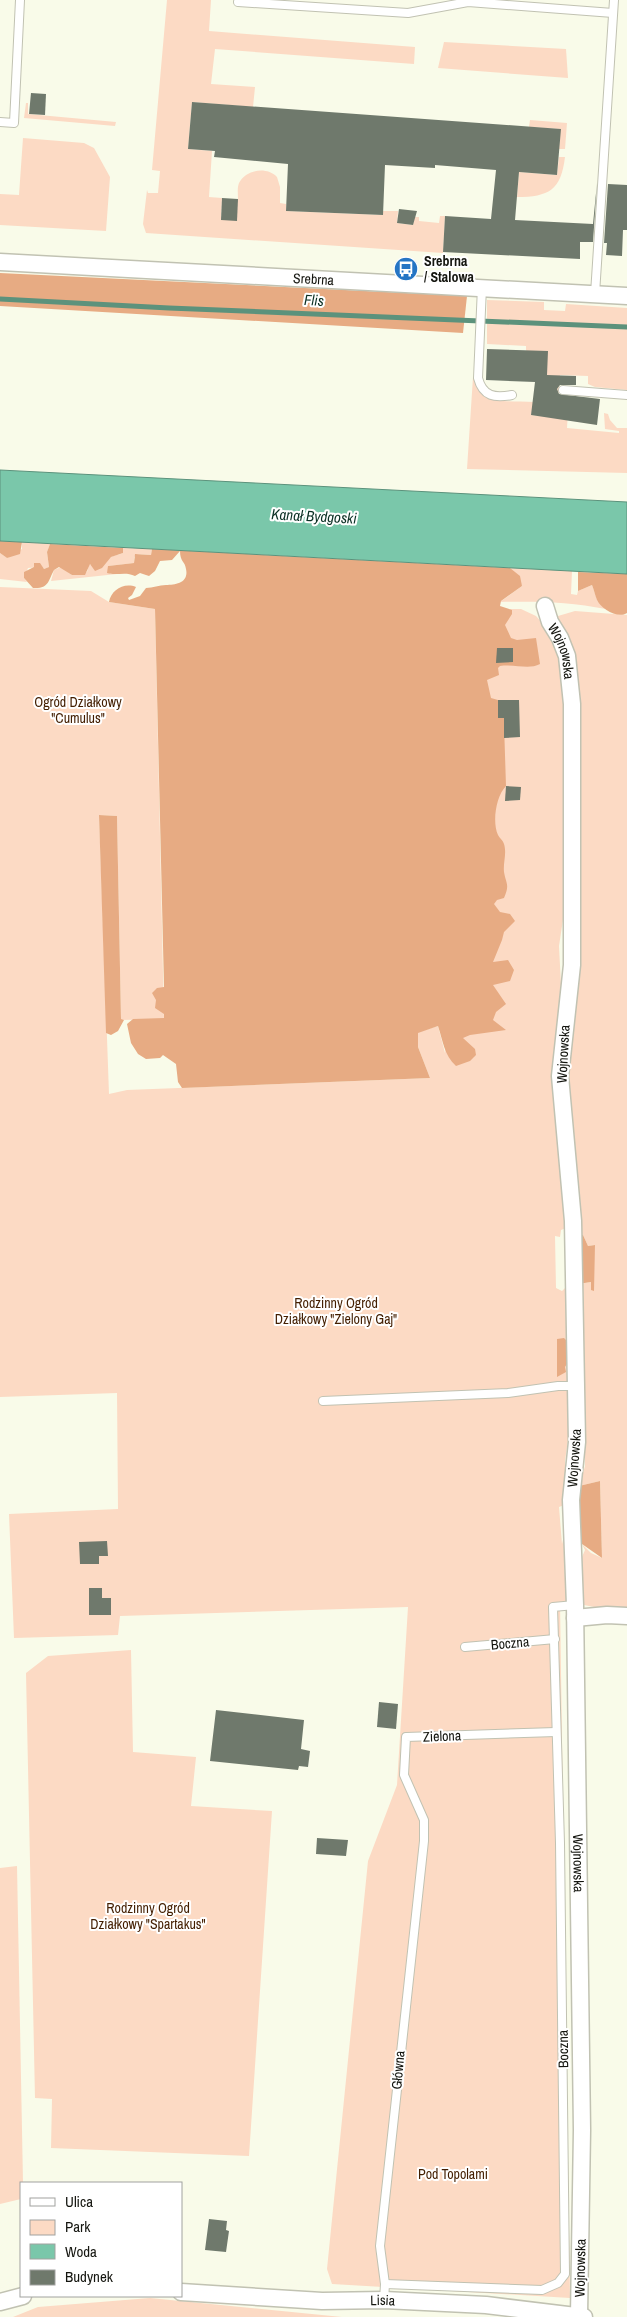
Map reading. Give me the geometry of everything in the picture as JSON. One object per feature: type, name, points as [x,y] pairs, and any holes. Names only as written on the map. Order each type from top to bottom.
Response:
[{"type":"street","name":"Srebrna","points":[[0,262],[627,296]]},
{"type":"street","name":"Wojnowska","points":[[545,606],[550,622],[560,638],[567,656],[572,704],[572,965],[560,1076],[573,1221],[577,1442],[571,1500],[576,1612],[582,2130],[581,2317]]},
{"type":"street","points":[[576,1612],[627,1616]]},
{"type":"street","name":"Lisia","points":[[182,2292],[322,2301],[385,2292],[581,2317]]},
{"type":"street","points":[[0,2302],[20,2297]]},
{"type":"lane","points":[[0,122],[14,123],[20,0]]},
{"type":"lane","points":[[595,294],[614,0]]},
{"type":"lane","points":[[238,2],[408,13],[468,2],[613,13]]},
{"type":"lane","points":[[482,287],[479,332],[480,384],[483,390],[492,396],[512,395]]},
{"type":"lane","points":[[563,390],[627,395]]},
{"type":"lane","points":[[323,1401],[508,1393],[558,1386],[575,1386]]},
{"type":"lane","name":"Boczna","points":[[385,2292],[542,2290],[558,2283],[565,2274],[560,1843],[553,1607],[576,1612]]},
{"type":"lane","name":"Boczna","points":[[466,1647],[554,1639]]},
{"type":"lane","name":"Zielona","points":[[424,1841],[424,1820],[404,1775],[406,1737],[556,1732]]},
{"type":"lane","name":"Główna","points":[[385,2292],[381,2237],[424,1841]]},
{"type":"green space","points":[[167,0],[211,0],[209,31],[415,47],[414,64],[215,49],[211,84],[255,87],[253,107],[192,102],[188,149],[212,151],[209,197],[222,198],[221,220],[238,199],[238,185],[242,179],[251,172],[267,171],[277,177],[280,187],[280,203],[286,204],[286,211],[383,215],[383,211],[398,211],[397,223],[413,225],[414,217],[419,217],[419,221],[439,223],[440,216],[445,216],[443,253],[146,233],[143,224],[147,190],[148,193],[158,193],[160,171],[152,170]]},
{"type":"green space","points":[[444,42],[566,49],[568,78],[438,68]]},
{"type":"green space","points":[[26,103],[28,103],[28,114],[116,122],[115,126],[24,118]]},
{"type":"green space","points":[[530,120],[567,123],[565,149],[559,149],[560,129],[529,127]]},
{"type":"green space","points":[[23,138],[84,143],[94,148],[110,177],[106,231],[0,225],[0,194],[19,195]]},
{"type":"green space","points":[[559,157],[565,157],[563,168],[560,177],[552,189],[537,195],[517,197],[519,172],[557,175]]},
{"type":"green space","points":[[487,300],[544,302],[544,310],[565,311],[566,304],[627,308],[627,390],[595,387],[588,384],[588,376],[560,375],[557,410],[568,411],[567,428],[619,433],[619,431],[605,429],[604,413],[608,414],[610,420],[617,428],[627,428],[627,473],[467,469],[473,377],[478,387],[491,398],[506,401],[535,402],[531,415],[544,416],[545,382],[526,350],[526,346],[487,344]]},
{"type":"green space","points":[[22,542],[50,544],[47,552],[49,567],[44,569],[42,567],[28,568],[24,578],[27,582],[0,579],[0,553],[7,558],[22,549]]},
{"type":"green space","points":[[123,548],[152,549],[151,555],[138,554],[134,557],[134,563],[108,566],[110,574],[117,574],[51,581],[54,570],[61,567],[72,575],[87,572],[89,564],[99,565],[112,556],[123,553]]},
{"type":"green space","points":[[510,568],[572,571],[571,594],[577,595],[578,591],[592,585],[598,602],[606,609],[553,603],[500,602],[522,586]]},
{"type":"green space","points":[[0,587],[91,591],[109,602],[155,609],[164,1019],[121,1020],[117,816],[99,815],[109,1094],[127,1090],[430,1078],[418,1047],[418,1032],[438,1026],[445,1053],[486,619],[505,609],[521,609],[536,616],[556,638],[566,682],[564,913],[559,946],[562,1004],[557,1062],[553,1068],[566,1228],[561,1230],[560,1237],[555,1236],[556,1288],[562,1291],[567,1286],[572,1411],[565,1461],[567,1490],[564,1505],[559,1507],[562,1544],[565,1531],[565,1570],[570,1604],[560,1602],[570,2298],[332,2284],[327,2269],[368,1861],[397,1785],[408,1607],[120,1616],[118,1635],[14,1638],[9,1514],[118,1509],[117,1393],[0,1397]]},
{"type":"green space","points":[[575,611],[627,615],[627,1610],[614,1611],[584,1605],[579,1596],[579,1564],[585,1550],[582,1544],[591,1553],[602,1558],[600,1481],[579,1486],[585,1466],[579,1284],[591,1282],[595,1245],[588,1246],[583,1235],[576,1237],[565,1109],[575,749],[556,624],[558,616]]},
{"type":"green space","name":"Rodzinny Ogród Działkowy \"Spartakus\"","points":[[131,1650],[133,1752],[196,1757],[191,1806],[272,1811],[249,2156],[51,2148],[52,2099],[35,2098],[26,1673],[48,1656]]},
{"type":"green space","points":[[17,1866],[23,2182],[20,2182],[20,2199],[0,2204],[0,1868]]},
{"type":"green space","points":[[150,2298],[342,2317],[13,2317],[38,2307]]},
{"type":"shaded area","points":[[0,273],[467,296],[463,333],[0,306]]},
{"type":"shaded area","points":[[0,541],[22,542],[20,554],[7,558],[0,553]]},
{"type":"shaded area","points":[[50,544],[123,548],[123,553],[111,557],[102,568],[95,571],[90,564],[85,575],[72,575],[59,567],[54,570],[45,586],[33,588],[24,578],[24,572],[34,567],[34,563],[40,563],[44,569],[49,567],[47,552]]},
{"type":"shaded area","points":[[152,549],[510,568],[520,576],[522,586],[501,601],[500,606],[512,610],[512,614],[505,625],[511,638],[517,640],[536,638],[540,664],[531,667],[500,666],[498,668],[499,675],[487,680],[491,698],[498,700],[498,718],[517,717],[504,724],[506,786],[497,802],[495,823],[498,835],[503,841],[505,848],[504,872],[507,887],[504,898],[497,900],[494,904],[500,912],[510,914],[515,921],[504,932],[493,962],[508,960],[514,970],[510,981],[493,985],[506,1004],[496,1012],[493,1020],[506,1030],[470,1035],[463,1038],[475,1049],[476,1055],[470,1061],[456,1066],[452,1062],[444,1048],[438,1026],[418,1033],[418,1047],[430,1078],[182,1088],[178,1082],[176,1064],[163,1055],[160,1058],[146,1059],[138,1054],[131,1043],[127,1024],[133,1019],[164,1018],[164,1014],[155,1008],[156,1000],[152,993],[157,988],[164,987],[155,609],[109,602],[112,594],[123,586],[136,587],[128,598],[129,600],[140,596],[146,588],[181,582],[186,577],[186,574],[180,551],[172,560],[160,561],[155,571],[149,576],[140,573],[135,576],[107,573],[108,566],[134,563],[135,554],[151,555]]},
{"type":"shaded area","points":[[578,572],[627,574],[627,613],[619,615],[602,607],[597,600],[592,585],[578,591]]},
{"type":"shaded area","points":[[99,815],[117,816],[121,1019],[124,1020],[118,1031],[111,1035],[106,1033]]},
{"type":"shaded area","points":[[583,1235],[588,1246],[595,1245],[594,1291],[591,1290],[591,1282],[578,1284],[576,1237]]},
{"type":"shaded area","points":[[564,1338],[566,1340],[568,1362],[565,1367],[566,1372],[557,1377],[557,1339]]},
{"type":"shaded area","points":[[600,1481],[602,1558],[582,1544],[578,1536],[579,1486]]},
{"type":"water","name":"Kanał Bydgoski","points":[[0,470],[627,502],[627,574],[0,541]]},
{"type":"building","points":[[31,93],[46,94],[45,115],[29,114]]},
{"type":"building","points":[[192,102],[561,129],[557,175],[519,172],[515,220],[593,224],[597,183],[593,242],[580,242],[580,259],[443,252],[445,216],[491,219],[496,170],[435,165],[435,168],[385,165],[383,215],[286,211],[288,164],[214,157],[215,151],[188,149]]},
{"type":"building","points":[[608,184],[627,185],[627,230],[623,230],[622,256],[606,255],[607,243],[604,243]]},
{"type":"building","points":[[222,198],[238,199],[237,221],[221,220]]},
{"type":"building","points":[[399,209],[417,211],[413,225],[397,223]]},
{"type":"building","points":[[487,349],[548,351],[547,375],[576,376],[576,385],[560,385],[557,389],[559,394],[600,399],[597,425],[531,415],[535,382],[486,380]]},
{"type":"building","points":[[497,648],[513,648],[513,662],[496,663]]},
{"type":"building","points":[[498,700],[519,700],[520,737],[504,738],[504,718],[498,718]]},
{"type":"building","points":[[506,786],[521,787],[520,800],[505,801]]},
{"type":"building","points":[[107,1541],[108,1556],[99,1556],[99,1564],[80,1564],[79,1542]]},
{"type":"building","points":[[89,1588],[102,1588],[102,1598],[111,1598],[111,1615],[89,1615]]},
{"type":"building","points":[[379,1702],[398,1704],[396,1729],[377,1727]]},
{"type":"building","points":[[216,1710],[304,1720],[301,1749],[310,1751],[308,1767],[299,1766],[298,1770],[210,1761]]},
{"type":"building","points":[[317,1838],[348,1840],[346,1856],[316,1854]]},
{"type":"building","points":[[209,2219],[227,2221],[226,2230],[229,2231],[226,2252],[205,2250]]},
{"type":"waterway","name":"Flis","points":[[0,299],[627,327]]},
{"type":"place","name":"Srebrna / Stalowa","points":[[406,269]]},
{"type":"park label","name":"Ogród Działkowy \"Cumulus\"","points":[[78,710]]},
{"type":"park label","name":"Rodzinny Ogród Działkowy \"Zielony Gaj\"","points":[[336,1312]]},
{"type":"park label","name":"Pod Topolami","points":[[453,2174]]}]
